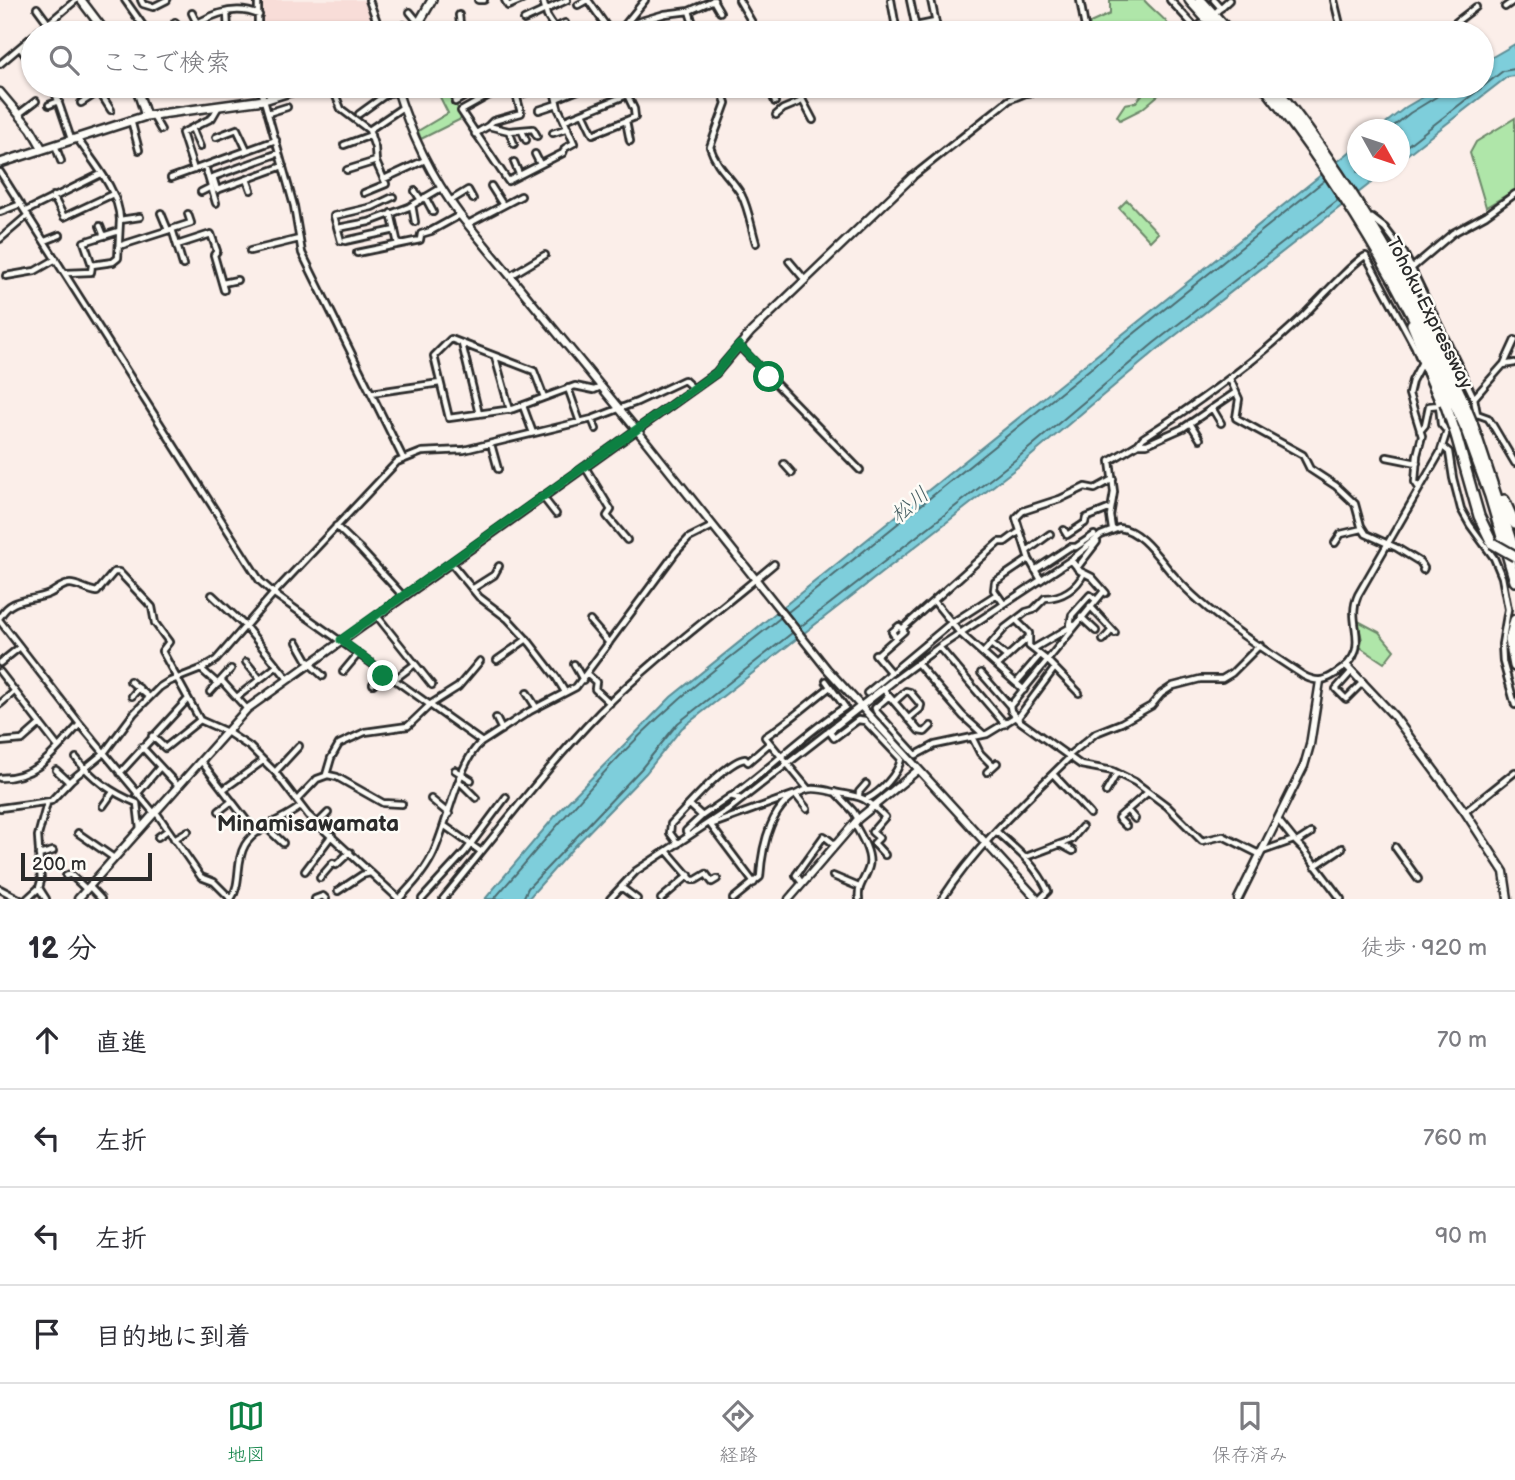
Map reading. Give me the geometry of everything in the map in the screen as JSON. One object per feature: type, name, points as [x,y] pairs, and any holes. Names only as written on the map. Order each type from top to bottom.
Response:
[{"type":"highway","points":[[1190,0],[1209,21]]},
{"type":"highway","points":[[1200,0],[1219,21]]},
{"type":"highway","name":"Tohoku Expressway","points":[[1278,98],[1339,173],[1416,303],[1449,401]]},
{"type":"highway","name":"Tohoku Expressway","points":[[1280,98],[1283,103]]},
{"type":"highway","name":"Tohoku Expressway","points":[[1376,239],[1449,401],[1470,426],[1515,554]]},
{"type":"highway","points":[[1449,401],[1452,433],[1479,516],[1492,543],[1515,554]]},
{"type":"highway","points":[[1470,426],[1515,524]]},
{"type":"highway","name":"Tohoku Expressway","points":[[1470,426],[1515,581]]},
{"type":"highway","points":[[1514,623],[1511,646],[1515,666]]},
{"type":"main road","points":[[420,21],[432,0]]},
{"type":"main road","points":[[79,1],[96,21]]},
{"type":"main road","points":[[142,98],[150,115]]},
{"type":"main road","points":[[0,163],[131,119],[270,98]]},
{"type":"street","points":[[125,0],[140,21]]},
{"type":"street","points":[[141,0],[153,7],[167,0]]},
{"type":"street","points":[[258,0],[259,21]]},
{"type":"street","points":[[369,0],[377,21]]},
{"type":"street","points":[[478,0],[484,0]]},
{"type":"street","points":[[505,0],[508,6],[522,0]]},
{"type":"street","points":[[543,0],[551,21]]},
{"type":"street","points":[[524,20],[567,0]]},
{"type":"street","points":[[578,5],[588,0],[603,21]]},
{"type":"street","points":[[628,21],[645,0]]},
{"type":"street","points":[[642,21],[689,10],[713,0],[720,12]]},
{"type":"street","points":[[738,0],[751,21]]},
{"type":"street","points":[[891,0],[895,21]]},
{"type":"street","points":[[911,0],[915,21]]},
{"type":"street","points":[[932,0],[935,21]]},
{"type":"street","points":[[1080,0],[1084,21]]},
{"type":"street","points":[[1170,0],[1193,21]]},
{"type":"street","points":[[1214,0],[1219,9],[1229,0]]},
{"type":"street","points":[[1334,0],[1339,21]]},
{"type":"street","points":[[1505,7],[1515,0]]},
{"type":"street","points":[[52,21],[79,1]]},
{"type":"street","points":[[1458,21],[1476,7]]},
{"type":"street","points":[[37,8],[47,21]]},
{"type":"street","points":[[689,10],[692,21]]},
{"type":"street","points":[[201,21],[227,12],[250,11],[259,15]]},
{"type":"street","points":[[227,12],[227,21]]},
{"type":"street","points":[[410,12],[417,21]]},
{"type":"street","points":[[192,13],[196,21]]},
{"type":"street","points":[[459,15],[460,21]]},
{"type":"street","points":[[0,64],[20,48]]},
{"type":"street","points":[[0,92],[42,148]]},
{"type":"street","points":[[58,98],[74,138],[101,174],[118,205],[118,258],[113,262],[92,265]]},
{"type":"street","points":[[81,103],[88,98]]},
{"type":"street","points":[[103,98],[111,110]]},
{"type":"street","points":[[337,98],[341,108],[370,133],[376,161],[386,184],[364,193]]},
{"type":"street","points":[[359,114],[381,98]]},
{"type":"street","points":[[400,98],[425,160],[460,215],[636,429],[825,666],[1038,899],[1048,891],[1039,874],[1026,858],[997,832]]},
{"type":"street","points":[[455,102],[461,98]]},
{"type":"street","points":[[484,98],[461,111],[508,181],[563,153],[565,148],[573,143],[565,120],[560,114],[557,98]]},
{"type":"street","points":[[475,134],[493,121],[521,113],[517,98]]},
{"type":"street","points":[[539,110],[564,98]]},
{"type":"street","points":[[565,120],[620,98]]},
{"type":"street","points":[[583,113],[593,134],[635,117],[628,98]]},
{"type":"street","points":[[725,98],[726,103],[710,147],[717,166],[740,194],[748,210],[756,243]]},
{"type":"street","points":[[774,98],[775,102]]},
{"type":"street","points":[[801,98],[813,120]]},
{"type":"street","points":[[78,899],[247,709],[722,368],[739,345],[912,177],[1014,98]]},
{"type":"street","points":[[19,114],[36,100]]},
{"type":"street","points":[[264,100],[306,262],[403,458]]},
{"type":"street","points":[[49,105],[59,101]]},
{"type":"street","points":[[776,115],[783,108],[802,101]]},
{"type":"street","points":[[194,170],[182,133],[212,118],[219,105]]},
{"type":"street","points":[[268,113],[287,107]]},
{"type":"street","points":[[344,145],[370,133],[403,107]]},
{"type":"street","points":[[150,115],[161,130]]},
{"type":"street","points":[[131,119],[139,150]]},
{"type":"street","points":[[626,121],[631,141]]},
{"type":"street","points":[[488,126],[509,131],[533,129],[537,136]]},
{"type":"street","points":[[192,128],[200,147]]},
{"type":"street","points":[[553,132],[568,128]]},
{"type":"street","points":[[216,137],[237,129],[243,131],[247,150]]},
{"type":"street","points":[[509,131],[514,144]]},
{"type":"street","points":[[522,131],[526,140]]},
{"type":"street","points":[[171,178],[276,140]]},
{"type":"street","points":[[55,144],[61,160]]},
{"type":"street","points":[[279,153],[213,177],[217,190],[283,166]]},
{"type":"street","points":[[535,154],[540,164]]},
{"type":"street","points":[[384,179],[425,160]]},
{"type":"street","points":[[346,170],[376,161]]},
{"type":"street","points":[[514,162],[519,174]]},
{"type":"street","points":[[205,166],[216,202]]},
{"type":"street","points":[[0,172],[262,583],[482,742]]},
{"type":"street","points":[[0,239],[27,213],[53,196],[101,174]]},
{"type":"street","points":[[247,178],[250,190]]},
{"type":"street","points":[[491,186],[503,205]]},
{"type":"street","points":[[201,192],[212,187]]},
{"type":"street","points":[[338,228],[377,219],[412,205],[441,188]]},
{"type":"street","points":[[450,201],[468,190],[473,199]]},
{"type":"street","points":[[415,191],[433,212]]},
{"type":"street","points":[[53,196],[64,217],[113,194]]},
{"type":"street","points":[[1412,268],[1442,245],[1449,236],[1486,215],[1515,194]]},
{"type":"street","points":[[468,224],[521,196]]},
{"type":"street","points":[[393,197],[372,206],[334,216],[343,241],[395,230]]},
{"type":"street","points":[[0,212],[21,204]]},
{"type":"street","points":[[412,205],[415,222]]},
{"type":"street","points":[[372,206],[377,219]]},
{"type":"street","points":[[161,213],[177,245],[183,265]]},
{"type":"street","points":[[391,213],[398,244]]},
{"type":"street","points":[[119,246],[191,223],[188,214]]},
{"type":"street","points":[[357,253],[419,240],[421,234],[460,215]]},
{"type":"street","points":[[120,220],[140,217]]},
{"type":"street","points":[[1372,218],[1385,228],[1404,253],[1474,398],[1477,414]]},
{"type":"street","points":[[100,226],[104,236]]},
{"type":"street","points":[[65,273],[91,272],[92,265],[84,242],[119,231]]},
{"type":"street","points":[[177,245],[211,234],[223,287],[237,280]]},
{"type":"street","points":[[45,241],[60,235]]},
{"type":"street","points":[[250,251],[299,239]]},
{"type":"street","points":[[1397,256],[1404,253]]},
{"type":"street","points":[[510,276],[545,254]]},
{"type":"street","points":[[1112,529],[1110,516],[1114,492],[1110,461],[1230,379],[1288,330],[1361,258],[1368,257],[1376,266],[1422,362],[1449,401],[1429,406],[1425,425],[1420,431]]},
{"type":"street","points":[[6,276],[35,271],[56,260]]},
{"type":"street","points":[[789,261],[805,280]]},
{"type":"street","points":[[544,397],[534,371],[452,339],[434,356],[449,418],[510,410],[575,386],[594,390],[601,387]]},
{"type":"street","points":[[1474,398],[1503,365],[1515,340]]},
{"type":"street","points":[[462,343],[479,414]]},
{"type":"street","points":[[739,345],[860,470]]},
{"type":"street","points":[[495,357],[510,410]]},
{"type":"street","points":[[1419,488],[1416,482],[1417,450],[1422,436],[1409,394],[1412,381],[1422,362]]},
{"type":"street","points":[[1503,365],[1515,363]]},
{"type":"street","points":[[1230,379],[1239,399],[1236,418],[1303,455],[1310,469],[1336,486],[1355,505],[1362,529],[1370,537],[1387,542],[1420,562],[1423,570]]},
{"type":"street","points":[[27,899],[39,888],[42,873],[38,836],[47,803],[103,753],[149,697],[163,685],[201,669],[220,656],[374,484],[403,458],[422,452],[464,450],[592,419],[684,380],[694,389]]},
{"type":"street","points":[[371,393],[440,383]]},
{"type":"street","points":[[568,388],[580,422]]},
{"type":"street","points":[[1138,444],[1147,444],[1190,423],[1236,392]]},
{"type":"street","points":[[523,406],[533,433]]},
{"type":"street","points":[[1212,408],[1222,423]]},
{"type":"street","points":[[1363,682],[1346,699],[1336,688],[1350,668],[1358,640],[1354,603],[1452,433],[1477,414]]},
{"type":"street","points":[[1477,414],[1488,418],[1515,463]]},
{"type":"street","points":[[592,419],[596,429]]},
{"type":"street","points":[[1190,423],[1200,439]]},
{"type":"street","points":[[491,444],[498,469]]},
{"type":"street","points":[[1443,447],[1449,452],[1461,509],[1469,525],[1494,558],[1502,578],[1508,609],[1502,644],[1503,662],[1515,705]]},
{"type":"street","points":[[1387,457],[1417,463]]},
{"type":"street","points":[[783,464],[792,473]]},
{"type":"street","points":[[584,466],[611,510],[607,516],[627,540]]},
{"type":"street","points":[[1041,580],[1029,559],[1016,518],[1023,511],[1085,488],[1095,489],[1113,480]]},
{"type":"street","points":[[542,496],[556,514]]},
{"type":"street","points":[[1064,530],[1068,536],[1084,523],[1086,518],[1111,508]]},
{"type":"street","points":[[336,526],[403,596]]},
{"type":"street","points":[[301,806],[259,832],[246,844],[236,889],[231,899],[214,882],[201,877],[158,815],[103,753],[0,619],[9,606],[19,600],[46,596],[65,585],[71,584],[97,592],[117,571],[154,610],[155,622],[169,642],[162,651],[200,719],[250,747],[275,772],[318,824],[399,899],[424,870],[445,826],[466,760],[482,742],[536,707],[574,688],[583,680],[676,552],[690,538],[714,526]]},
{"type":"street","points":[[1035,570],[1070,547],[1076,547],[1112,529],[1124,528],[1135,534],[1187,591],[1304,676],[1321,681],[1350,668]]},
{"type":"street","points":[[1335,543],[1341,534],[1362,529]]},
{"type":"street","points":[[891,673],[875,654],[904,631],[902,629],[999,542],[1005,542],[1020,531]]},
{"type":"street","points":[[1027,551],[1050,534]]},
{"type":"street","points":[[610,899],[636,871],[709,823],[917,663],[1070,560],[1096,536]]},
{"type":"street","points":[[1077,568],[1096,536]]},
{"type":"street","points":[[1004,604],[994,590],[995,582],[1029,559]]},
{"type":"street","points":[[1010,706],[1073,625],[1105,592],[1070,560]]},
{"type":"street","points":[[450,562],[481,599],[508,619],[527,639],[565,692]]},
{"type":"street","points":[[443,899],[556,760],[610,703],[671,646],[774,564]]},
{"type":"street","points":[[472,589],[494,575],[499,566]]},
{"type":"street","points":[[983,653],[1026,612],[1033,610],[1045,597],[1055,598],[1078,584],[1084,573]]},
{"type":"street","points":[[867,693],[952,623],[997,594]]},
{"type":"street","points":[[212,595],[245,626],[288,679]]},
{"type":"street","points":[[1073,625],[1072,615],[1090,595],[1096,600]]},
{"type":"street","points":[[934,601],[960,633],[1024,690]]},
{"type":"street","points":[[1090,606],[1113,631],[1103,640]]},
{"type":"street","points":[[376,615],[432,685]]},
{"type":"street","points":[[1081,617],[1096,631]]},
{"type":"street","points":[[1016,620],[1029,633],[1029,646],[1047,660],[1079,694]]},
{"type":"street","points":[[590,621],[609,643]]},
{"type":"street","points":[[1033,649],[1073,625]]},
{"type":"street","points":[[998,666],[1029,637]]},
{"type":"street","points":[[497,660],[527,639]]},
{"type":"street","points":[[297,642],[309,663],[323,676]]},
{"type":"street","points":[[991,644],[1006,656]]},
{"type":"street","points":[[942,899],[958,875],[986,844],[1091,736],[1151,706],[1161,694],[1173,686],[1200,679],[1222,679],[1232,673],[1260,645]]},
{"type":"street","points":[[0,663],[20,647]]},
{"type":"street","points":[[939,647],[1004,724]]},
{"type":"street","points":[[343,672],[358,654]]},
{"type":"street","points":[[1016,683],[1040,655]]},
{"type":"street","points":[[326,775],[339,744],[353,736],[379,729],[404,728],[431,704],[458,687],[480,661]]},
{"type":"street","points":[[246,662],[260,679]]},
{"type":"street","points":[[917,663],[963,716],[984,734]]},
{"type":"street","points":[[395,679],[415,664]]},
{"type":"street","points":[[575,664],[583,680]]},
{"type":"street","points":[[237,697],[277,666]]},
{"type":"street","points":[[889,696],[875,708],[876,711],[916,755],[935,745],[984,734],[1016,718],[1054,668]]},
{"type":"street","points":[[1350,668],[1394,716],[1465,812],[1504,872],[1508,899]]},
{"type":"street","points":[[201,669],[220,682],[247,709]]},
{"type":"street","points":[[210,692],[231,669]]},
{"type":"street","points":[[0,672],[58,747]]},
{"type":"street","points":[[373,684],[385,673]]},
{"type":"street","points":[[981,673],[1010,706],[1016,718],[1087,768],[1117,773],[1132,780],[1167,806],[1202,841],[1223,836],[1252,852],[1295,841],[1311,833]]},
{"type":"street","points":[[587,674],[596,682],[596,689],[610,703]]},
{"type":"street","points":[[130,681],[149,697]]},
{"type":"street","points":[[688,836],[686,831],[702,816],[732,796],[810,734],[822,721],[845,707],[826,681]]},
{"type":"street","points":[[1238,899],[1304,766],[1321,681]]},
{"type":"street","points":[[808,789],[765,737],[792,719],[830,687]]},
{"type":"street","points":[[132,696],[139,688]]},
{"type":"street","points":[[883,689],[919,731],[925,732],[931,726]]},
{"type":"street","points":[[0,704],[15,691]]},
{"type":"street","points":[[894,702],[906,691],[910,692],[920,709],[908,719]]},
{"type":"street","points":[[527,692],[536,707]]},
{"type":"street","points":[[120,773],[188,699]]},
{"type":"street","points":[[152,736],[165,748],[200,719]]},
{"type":"street","points":[[496,719],[502,730]]},
{"type":"street","points":[[829,731],[834,738],[858,720],[865,721],[901,759],[899,769],[874,796],[867,799]]},
{"type":"street","points":[[0,742],[22,740],[40,724]]},
{"type":"street","points":[[0,778],[16,778],[32,772],[80,724]]},
{"type":"street","points":[[972,737],[980,753],[995,765],[987,772]]},
{"type":"street","points":[[678,844],[670,833],[671,824],[717,776],[738,760],[745,759],[748,762],[770,743]]},
{"type":"street","points":[[275,772],[299,746]]},
{"type":"street","points":[[142,747],[178,786]]},
{"type":"street","points":[[76,758],[84,769],[113,792],[137,803],[140,829]]},
{"type":"street","points":[[201,761],[250,825],[256,827],[259,832]]},
{"type":"street","points":[[224,789],[263,761]]},
{"type":"street","points":[[137,793],[160,767]]},
{"type":"street","points":[[56,770],[69,782]]},
{"type":"street","points":[[455,770],[471,780]]},
{"type":"street","points":[[789,899],[856,821],[918,770]]},
{"type":"street","points":[[1465,812],[1515,772]]},
{"type":"street","points":[[1106,792],[1117,773]]},
{"type":"street","points":[[1053,774],[1090,814]]},
{"type":"street","points":[[297,800],[317,779],[326,775],[337,777],[383,803],[402,804]]},
{"type":"street","points":[[459,782],[476,797]]},
{"type":"street","points":[[859,796],[866,784]]},
{"type":"street","points":[[709,823],[713,824],[808,789],[859,796],[867,799],[885,817],[872,832],[879,838],[874,843],[885,855]]},
{"type":"street","points":[[103,806],[113,792]]},
{"type":"street","points":[[834,792],[853,811],[867,850],[869,864],[859,887],[859,899]]},
{"type":"street","points":[[1126,826],[1118,818],[1147,793]]},
{"type":"street","points":[[795,795],[807,809]]},
{"type":"street","points":[[733,899],[760,877],[761,855],[772,825],[779,811],[795,795]]},
{"type":"street","points":[[732,796],[741,799]]},
{"type":"street","points":[[422,899],[471,844],[506,797]]},
{"type":"street","points":[[431,799],[449,814]]},
{"type":"street","points":[[219,811],[232,801]]},
{"type":"street","points":[[0,808],[47,803]]},
{"type":"street","points":[[690,805],[702,816]]},
{"type":"street","points":[[1127,810],[1135,819]]},
{"type":"street","points":[[318,824],[328,813]]},
{"type":"street","points":[[1278,820],[1341,899]]},
{"type":"street","points":[[709,823],[754,883]]},
{"type":"street","points":[[445,826],[480,851]]},
{"type":"street","points":[[267,827],[283,843]]},
{"type":"street","points":[[1026,858],[1071,840],[1082,827]]},
{"type":"street","points":[[158,837],[168,830]]},
{"type":"street","points":[[174,839],[188,831]]},
{"type":"street","points":[[78,832],[114,858]]},
{"type":"street","points":[[305,871],[332,835]]},
{"type":"street","points":[[802,883],[796,875],[815,846],[824,836],[834,844]]},
{"type":"street","points":[[1060,844],[1073,851]]},
{"type":"street","points":[[1395,847],[1418,879]]},
{"type":"street","points":[[1315,866],[1342,848]]},
{"type":"street","points":[[39,855],[53,851]]},
{"type":"street","points":[[667,851],[689,876],[696,880],[706,874],[712,882],[717,879]]},
{"type":"street","points":[[320,878],[333,863],[336,865],[350,852]]},
{"type":"street","points":[[338,891],[362,875],[371,873]]},
{"type":"street","points":[[66,876],[70,874],[101,899]]},
{"type":"street","points":[[661,899],[689,876]]},
{"type":"street","points":[[833,876],[859,887]]},
{"type":"street","points":[[621,887],[637,899]]},
{"type":"street","points":[[39,888],[46,899]]},
{"type":"street","points":[[0,889],[19,899]]},
{"type":"street","points":[[315,899],[323,896],[326,899]]},
{"type":"shaded area","points":[[262,0],[367,0],[374,21],[262,21]]},
{"type":"green space","points":[[1110,0],[1144,0],[1165,21],[1094,21],[1110,14]]},
{"type":"green space","points":[[440,98],[452,98],[463,118],[421,139],[418,131],[448,113]]},
{"type":"green space","points":[[1139,98],[1155,98],[1142,109],[1120,120],[1117,116],[1125,104],[1136,102]]},
{"type":"green space","points":[[1515,118],[1515,190],[1486,207],[1470,153],[1476,142]]},
{"type":"green space","points":[[1127,200],[1158,233],[1150,241],[1119,208]]},
{"type":"green space","points":[[1358,621],[1379,632],[1394,650],[1384,663],[1360,647],[1362,640]]},
{"type":"water","points":[[1515,44],[1515,76],[1507,77],[1494,87],[1494,56]]},
{"type":"water","points":[[1421,98],[1480,98],[1410,152],[1410,119],[1391,119]]},
{"type":"water","points":[[1347,154],[1347,182],[1372,182],[1158,349],[1019,466],[682,728],[646,773],[528,899],[485,899],[562,808],[671,697]]},
{"type":"district","name":"Minamisawamata","points":[[308,824]]},
{"type":"route","points":[[383,676],[385,673],[341,640],[716,373],[739,345],[769,377]]},
{"type":"water label","name":"松川","points":[[910,505]]}]
